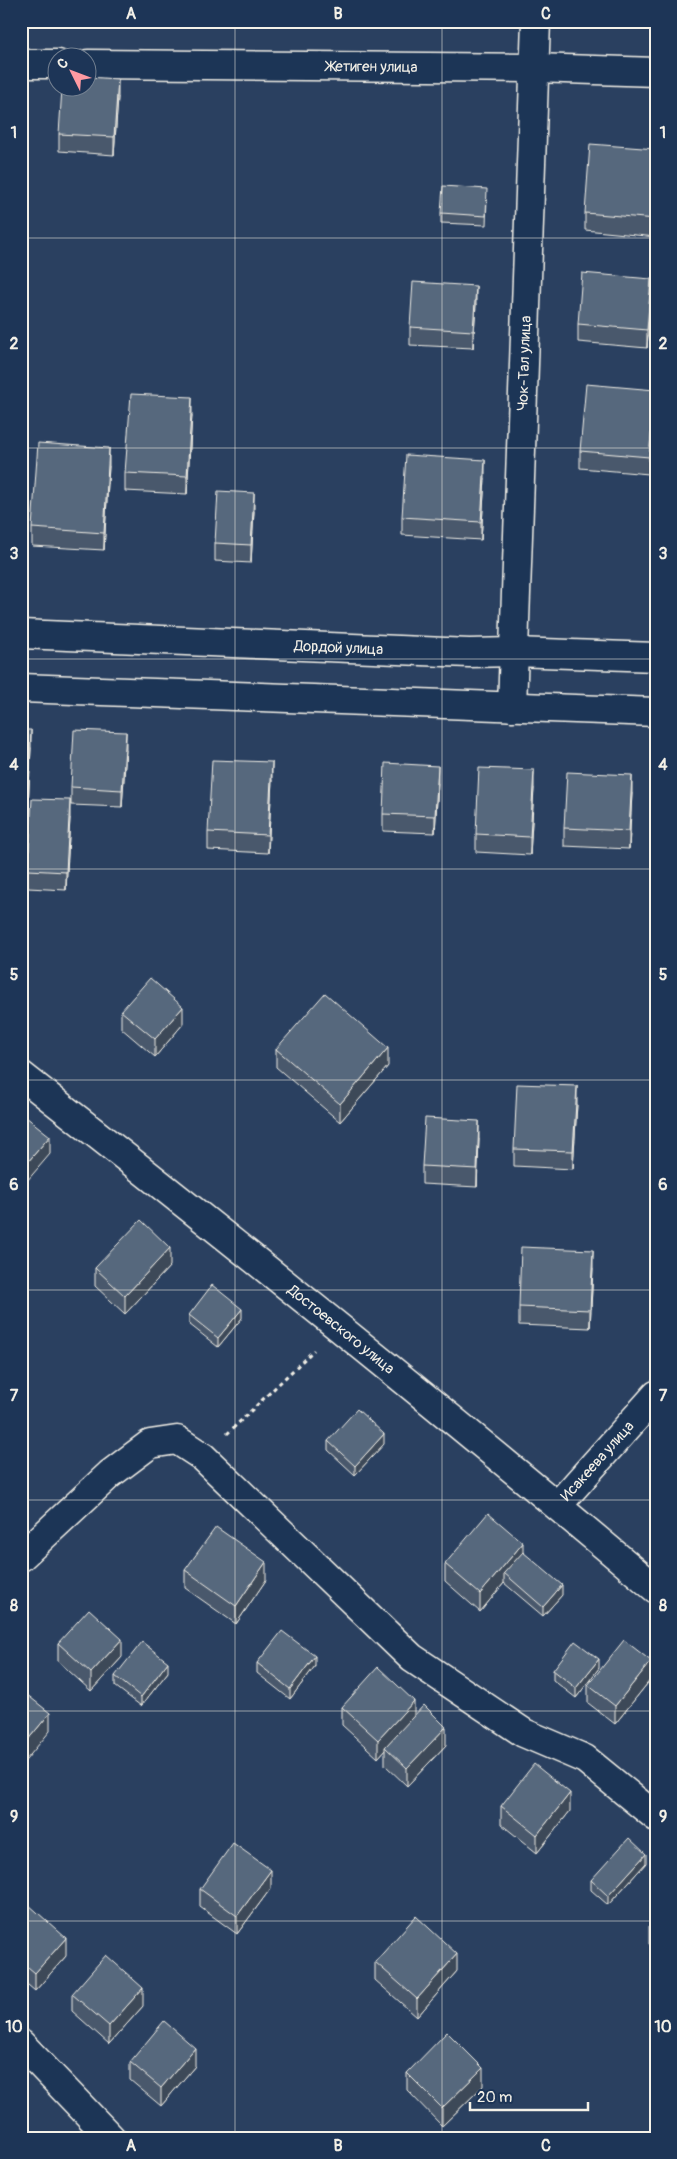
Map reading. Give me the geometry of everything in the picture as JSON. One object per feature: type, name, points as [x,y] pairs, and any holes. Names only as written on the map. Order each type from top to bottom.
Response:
[{"type":"street","name":"Чок-Тал улица","points":[[512,707],[536,21]]},
{"type":"street","points":[[21,64],[48,64]]},
{"type":"street","name":"Жетиген улица","points":[[98,64],[534,68],[656,72]]},
{"type":"street","name":"Дордой улица","points":[[21,634],[469,653],[514,652],[656,657]]},
{"type":"street","points":[[21,688],[656,712]]},
{"type":"street","name":"Достоевского улица","points":[[21,1075],[339,1326],[655,1588]]},
{"type":"street","name":"Исакеева улица","points":[[558,1506],[656,1395]]},
{"type":"street","points":[[21,1557],[110,1474],[150,1444],[177,1440],[203,1457],[412,1658],[524,1733],[585,1759],[656,1817]]},
{"type":"street","points":[[21,2044],[111,2138]]},
{"type":"path","points":[[203,1457],[339,1326]]},
{"type":"building","points":[[98,78],[118,79],[114,137],[59,134],[61,98],[98,98]]},
{"type":"building","points":[[590,144],[656,149],[656,219],[585,213]]},
{"type":"building","points":[[443,186],[487,189],[486,216],[441,213]]},
{"type":"building","points":[[582,273],[651,279],[647,330],[578,324]]},
{"type":"building","points":[[413,282],[476,286],[473,331],[410,327]]},
{"type":"building","points":[[586,384],[655,390],[649,457],[580,451]]},
{"type":"building","points":[[131,394],[192,397],[187,476],[125,473]]},
{"type":"building","points":[[38,443],[109,448],[104,533],[32,528]]},
{"type":"building","points":[[406,455],[485,460],[481,522],[402,517]]},
{"type":"building","points":[[218,491],[254,493],[251,545],[215,543]]},
{"type":"building","points":[[21,730],[31,730],[28,789],[21,789]]},
{"type":"building","points":[[74,730],[126,732],[122,790],[71,787]]},
{"type":"building","points":[[212,760],[272,762],[268,835],[208,832]]},
{"type":"building","points":[[385,763],[438,766],[435,816],[383,814]]},
{"type":"building","points":[[479,768],[534,770],[530,837],[476,834]]},
{"type":"building","points":[[567,772],[632,775],[629,831],[564,828]]},
{"type":"building","points":[[32,799],[70,800],[66,872],[28,870]]},
{"type":"building","points":[[150,978],[183,1007],[155,1039],[121,1011]]},
{"type":"building","points":[[325,993],[388,1048],[340,1104],[276,1049]]},
{"type":"building","points":[[517,1084],[577,1086],[573,1151],[514,1149]]},
{"type":"building","points":[[21,1113],[50,1136],[21,1170]]},
{"type":"building","points":[[425,1118],[479,1121],[477,1169],[422,1166]]},
{"type":"building","points":[[141,1220],[170,1248],[125,1296],[95,1268]]},
{"type":"building","points":[[521,1247],[593,1250],[590,1310],[519,1307]]},
{"type":"building","points":[[212,1285],[242,1309],[218,1338],[189,1315]]},
{"type":"building","points":[[357,1409],[384,1434],[355,1466],[328,1441]]},
{"type":"building","points":[[488,1513],[523,1543],[480,1594],[445,1564]]},
{"type":"building","points":[[216,1527],[266,1562],[236,1606],[185,1570]]},
{"type":"building","points":[[523,1552],[562,1585],[543,1607],[504,1573]]},
{"type":"building","points":[[89,1609],[122,1639],[91,1673],[58,1643]]},
{"type":"building","points":[[282,1631],[315,1656],[290,1689],[257,1663]]},
{"type":"building","points":[[624,1640],[651,1661],[615,1706],[588,1685]]},
{"type":"building","points":[[575,1641],[599,1659],[576,1688],[553,1670]]},
{"type":"building","points":[[142,1642],[168,1662],[141,1697],[115,1676]]},
{"type":"building","points":[[378,1667],[414,1701],[378,1740],[342,1707]]},
{"type":"building","points":[[21,1690],[50,1713],[21,1748]]},
{"type":"building","points":[[424,1705],[446,1727],[407,1768],[385,1747]]},
{"type":"building","points":[[534,1764],[570,1793],[537,1835],[501,1806]]},
{"type":"building","points":[[629,1838],[646,1854],[608,1896],[591,1880]]},
{"type":"building","points":[[233,1843],[271,1870],[237,1916],[200,1889]]},
{"type":"building","points":[[28,1904],[66,1938],[35,1973],[21,1961],[21,1912]]},
{"type":"building","points":[[416,1916],[457,1954],[417,1999],[375,1962]]},
{"type":"building","points":[[656,1918],[656,1931],[649,1926]]},
{"type":"building","points":[[106,1955],[143,1988],[109,2026],[72,1994]]},
{"type":"building","points":[[164,2021],[195,2048],[161,2088],[130,2062]]},
{"type":"building","points":[[447,2032],[483,2068],[442,2108],[407,2073]]}]
